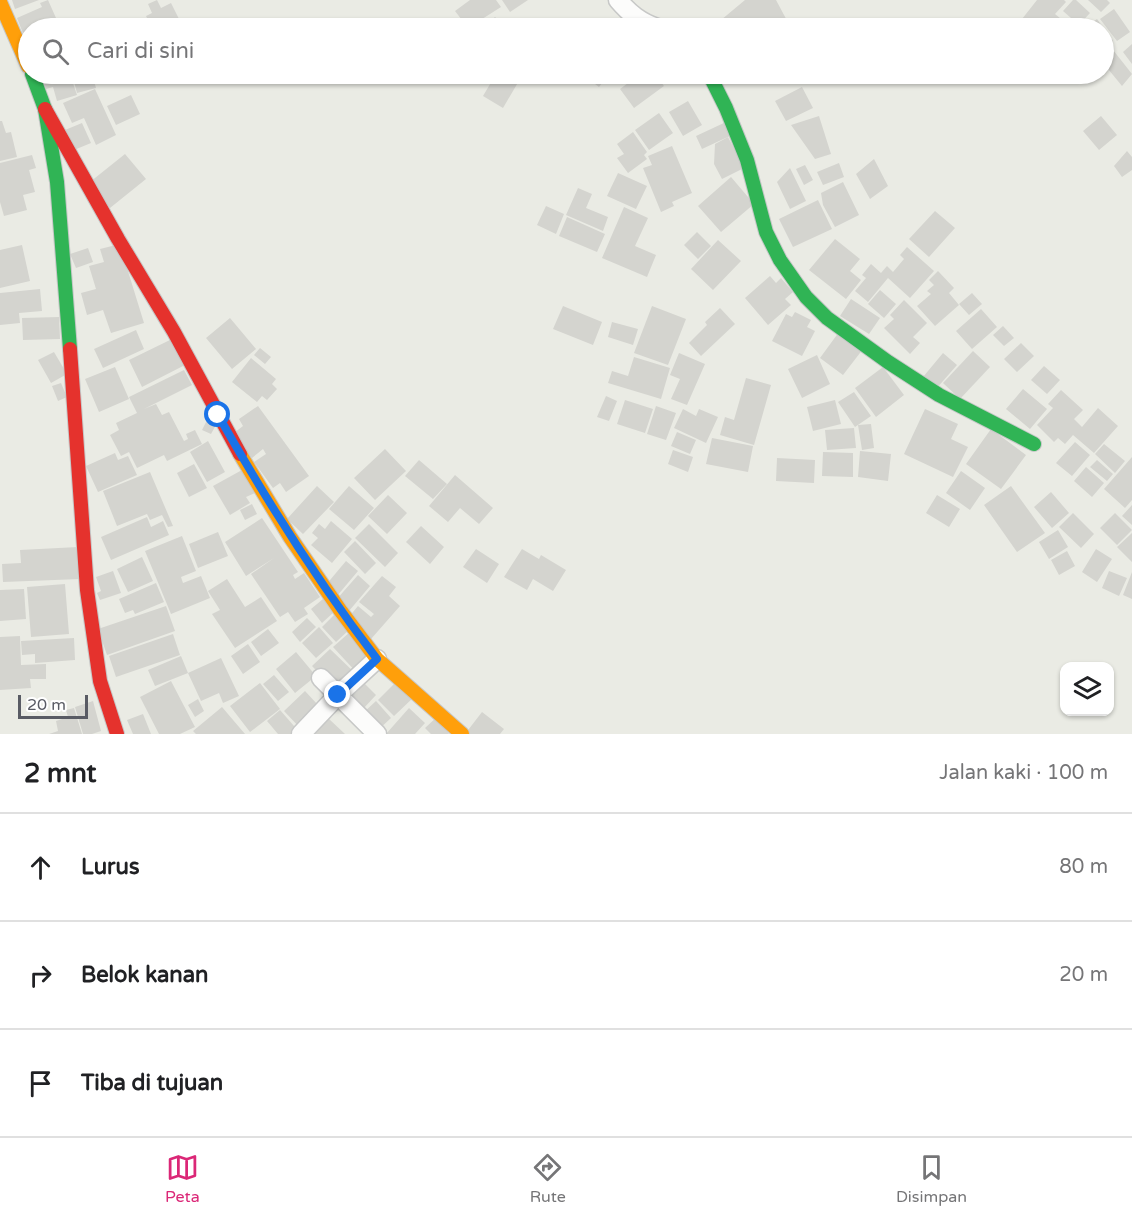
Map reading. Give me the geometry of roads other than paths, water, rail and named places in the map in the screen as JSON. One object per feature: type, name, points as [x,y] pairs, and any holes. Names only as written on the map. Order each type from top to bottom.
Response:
[{"type":"street","points":[[618,0],[635,18]]},
{"type":"street","points":[[0,2],[18,43]]},
{"type":"street","points":[[36,84],[45,109],[118,239],[174,332],[239,452],[296,546],[377,659],[462,734]]},
{"type":"street","points":[[714,84],[747,160],[766,232],[780,260],[806,297],[827,318],[939,395],[1034,444]]},
{"type":"street","points":[[45,109],[57,182],[87,590],[100,681],[117,734]]},
{"type":"street","points":[[301,734],[377,659]]},
{"type":"street","points":[[321,678],[377,734]]}]
